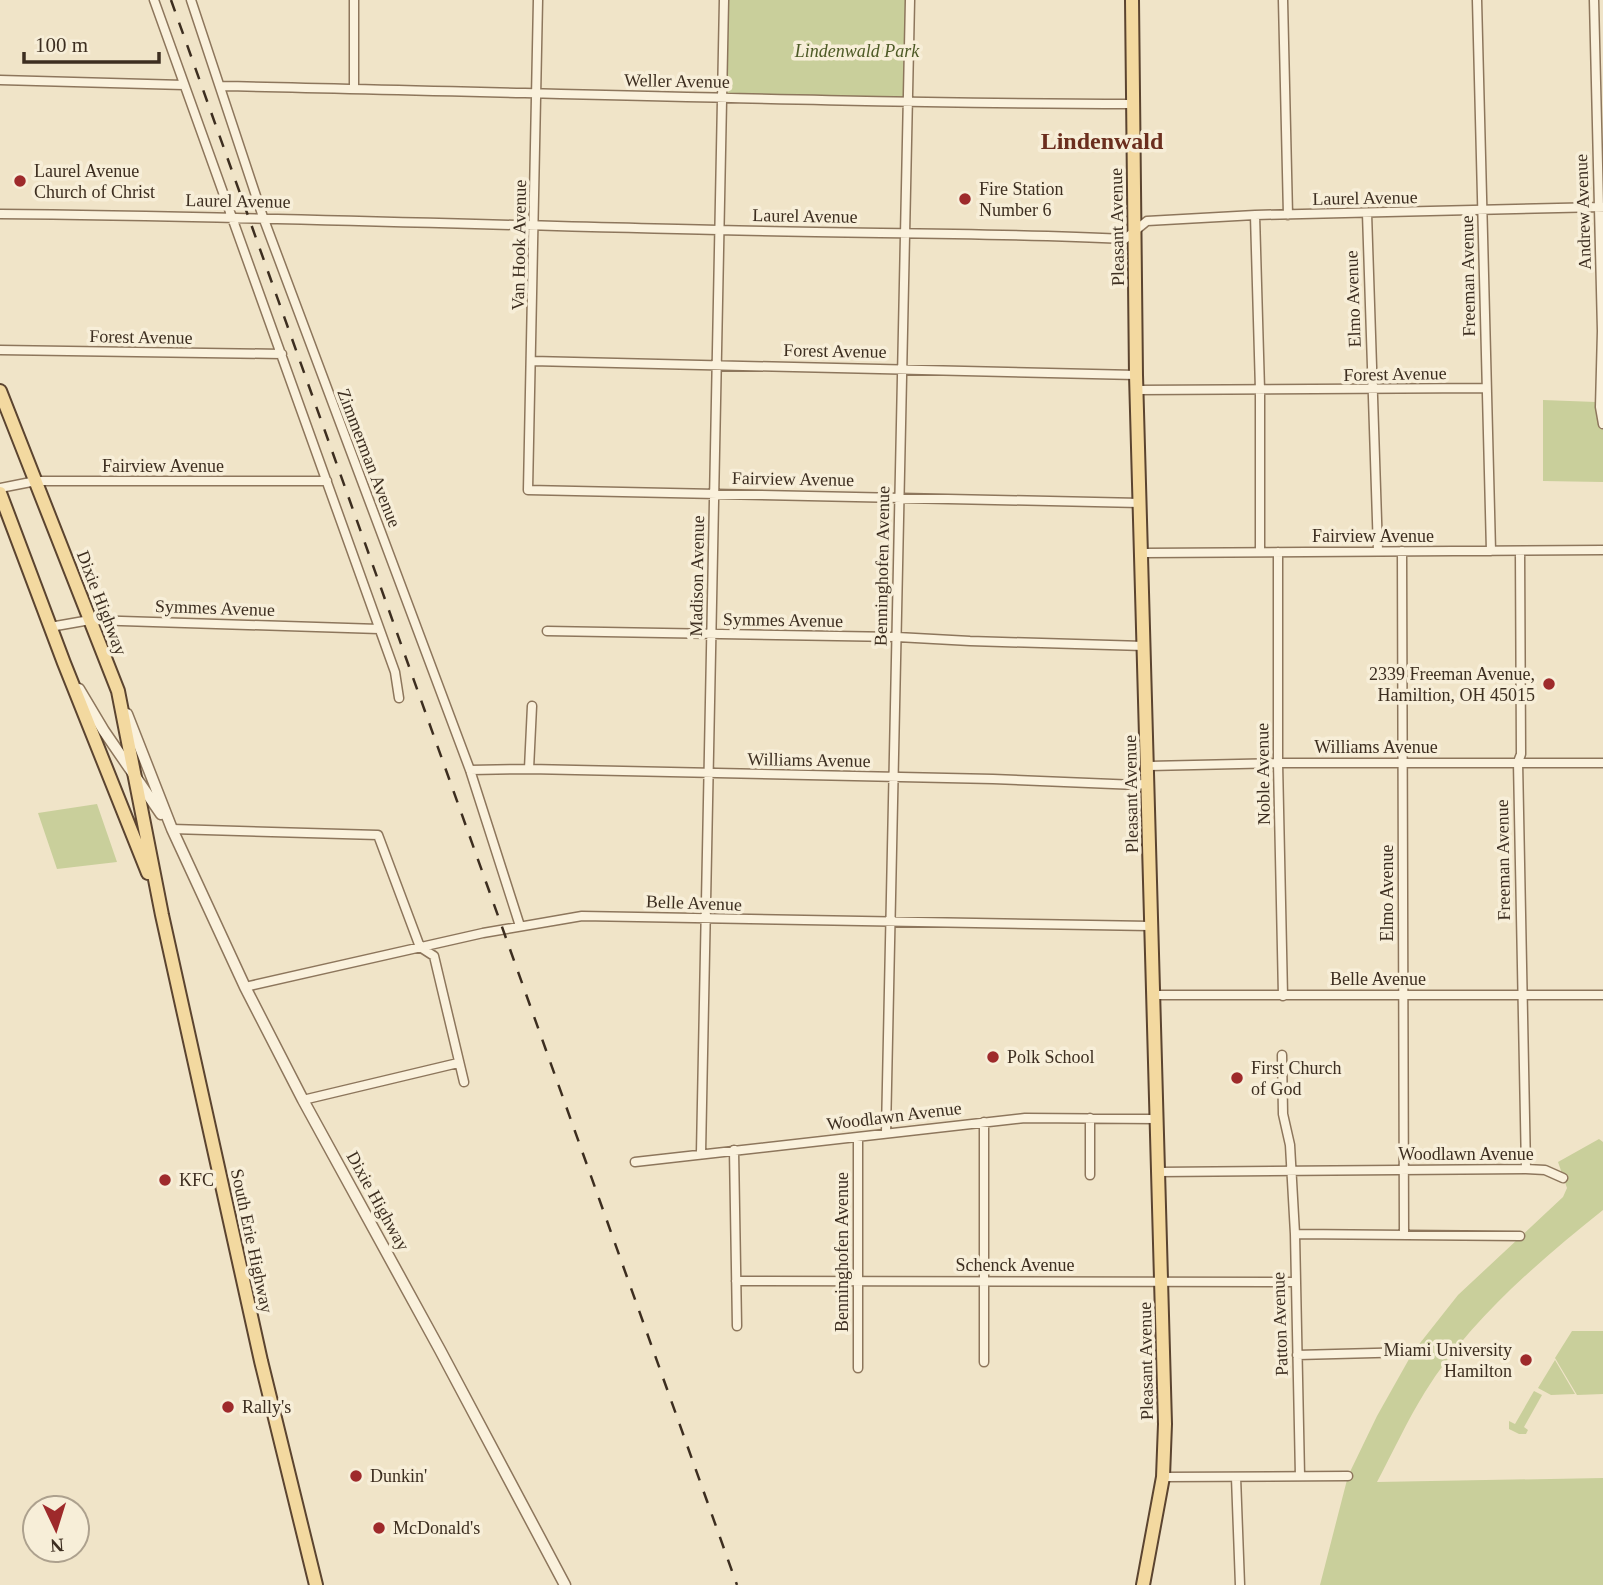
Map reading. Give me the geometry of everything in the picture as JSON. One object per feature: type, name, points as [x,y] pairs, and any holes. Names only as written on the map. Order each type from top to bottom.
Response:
[{"type":"main road","name":"Pleasant Avenue","points":[[1132,0],[1136,375],[1149,765],[1150,926],[1165,1424],[1163,1477],[1143,1585]]},
{"type":"main road","name":"Dixie Highway","points":[[0,390],[118,691]]},
{"type":"main road","name":"Dixie Highway","points":[[0,491],[64,663]]},
{"type":"main road","name":"South Erie Highway","points":[[64,663],[160,902]]},
{"type":"main road","name":"South Erie Highway","points":[[118,691],[160,902],[261,1360],[316,1585]]},
{"type":"street","points":[[154,0],[395,672],[399,698]]},
{"type":"street","name":"Zimmerman Avenue","points":[[191,0],[263,217],[470,770],[520,926]]},
{"type":"street","points":[[354,0],[354,89]]},
{"type":"street","name":"Van Hook Avenue","points":[[528,490],[538,0]]},
{"type":"street","name":"Madison Avenue","points":[[701,1153],[724,0]]},
{"type":"street","name":"Benninghofen Avenue","points":[[886,1132],[910,0]]},
{"type":"street","points":[[1283,0],[1288,215]]},
{"type":"street","name":"Freeman Avenue","points":[[1478,0],[1491,551]]},
{"type":"street","name":"Andrew Avenue","points":[[1594,0],[1602,331],[1600,407],[1603,424]]},
{"type":"street","points":[[0,80],[184,85]]},
{"type":"street","name":"Weller Avenue","points":[[221,86],[908,104],[1133,104]]},
{"type":"street","name":"Laurel Avenue","points":[[0,214],[263,217],[1125,239],[1147,221],[1255,215],[1600,207]]},
{"type":"street","name":"Elmo Avenue","points":[[1367,213],[1378,551]]},
{"type":"street","points":[[1255,215],[1260,390],[1260,552]]},
{"type":"street","name":"Forest Avenue","points":[[0,351],[282,354]]},
{"type":"street","name":"Forest Avenue","points":[[532,361],[1136,375]]},
{"type":"street","name":"Forest Avenue","points":[[1137,390],[1486,388]]},
{"type":"street","name":"Fairview Avenue","points":[[0,491],[36,481],[327,481]]},
{"type":"street","name":"Fairview Avenue","points":[[528,490],[1140,503]]},
{"type":"street","name":"Fairview Avenue","points":[[1143,553],[1603,550]]},
{"type":"street","name":"Elmo Avenue","points":[[1402,551],[1404,1235]]},
{"type":"street","name":"Freeman Avenue","points":[[1520,551],[1521,754],[1518,762],[1526,1169]]},
{"type":"street","name":"Noble Avenue","points":[[1278,552],[1278,763],[1283,996]]},
{"type":"street","name":"Symmes Avenue","points":[[51,627],[90,620],[379,629]]},
{"type":"street","name":"Symmes Avenue","points":[[547,631],[897,637],[1144,646]]},
{"type":"street","name":"Dixie Highway","points":[[64,663],[104,731],[172,829]]},
{"type":"street","name":"Dixie Highway","points":[[118,691],[172,829],[245,987],[303,1100],[565,1585]]},
{"type":"street","points":[[529,769],[532,706]]},
{"type":"street","name":"Williams Avenue","points":[[1149,765],[1603,763]]},
{"type":"street","name":"Williams Avenue","points":[[470,770],[529,769],[1137,785],[1148,783]]},
{"type":"street","points":[[172,829],[378,835],[420,947],[434,956],[464,1082]]},
{"type":"street","name":"Belle Avenue","points":[[245,987],[420,947],[582,916],[1150,926]]},
{"type":"street","name":"Belle Avenue","points":[[1154,995],[1603,995]]},
{"type":"street","points":[[1282,1055],[1283,1114],[1292,1171]]},
{"type":"street","points":[[303,1100],[458,1063]]},
{"type":"street","name":"Woodlawn Avenue","points":[[635,1162],[1025,1118],[1157,1119]]},
{"type":"street","points":[[1090,1118],[1090,1175]]},
{"type":"street","points":[[984,1122],[984,1362]]},
{"type":"street","name":"Benninghofen Avenue","points":[[858,1137],[858,1368]]},
{"type":"street","points":[[733,1150],[737,1326]]},
{"type":"street","name":"Woodlawn Avenue","points":[[1158,1172],[1526,1169],[1545,1170],[1563,1178]]},
{"type":"street","name":"Patton Avenue","points":[[1292,1171],[1300,1476]]},
{"type":"street","points":[[1295,1234],[1520,1236]]},
{"type":"street","name":"Schenck Avenue","points":[[736,1281],[1294,1282]]},
{"type":"street","points":[[1297,1355],[1413,1352]]},
{"type":"street","points":[[1236,1476],[1240,1585]]},
{"type":"street","points":[[1163,1477],[1348,1476]]},
{"type":"green space","name":"Lindenwald Park","points":[[724,0],[910,0],[908,104],[721,97]]},
{"type":"green space","points":[[1543,400],[1596,402],[1596,416],[1603,429],[1603,482],[1543,481]]},
{"type":"green space","points":[[97,804],[117,862],[57,869],[38,813]]},
{"type":"green space","points":[[1599,1139],[1603,1142],[1603,1210],[1506,1294],[1463,1341],[1425,1392],[1377,1482],[1603,1478],[1603,1585],[1320,1585],[1348,1476],[1377,1416],[1413,1352],[1458,1295],[1563,1197],[1567,1188],[1558,1162]]},
{"type":"green space","points":[[1572,1331],[1603,1331],[1603,1394],[1577,1395],[1555,1358]]},
{"type":"green space","points":[[1555,1360],[1575,1394],[1551,1395],[1538,1388]]},
{"type":"green space","points":[[1534,1391],[1542,1395],[1524,1427],[1528,1430],[1526,1434],[1519,1434],[1509,1429],[1509,1421],[1515,1424]]},
{"type":"railway","points":[[171,0],[737,1585]]},
{"type":"place","name":"Laurel Avenue Church of Christ","points":[[20,181]]},
{"type":"place","name":"Fire Station Number 6","points":[[965,199]]},
{"type":"place","name":"2339 Freeman Avenue, Hamiltion, OH 45015","points":[[1549,684]]},
{"type":"place","name":"Polk School","points":[[993,1057]]},
{"type":"place","name":"First Church of God","points":[[1237,1078]]},
{"type":"place","name":"KFC","points":[[165,1180]]},
{"type":"place","name":"Miami University Hamilton","points":[[1526,1360]]},
{"type":"place","name":"Rally's","points":[[228,1407]]},
{"type":"place","name":"Dunkin'","points":[[356,1476]]},
{"type":"place","name":"McDonald's","points":[[379,1528]]},
{"type":"district","name":"Lindenwald","points":[[1102,141]]}]
